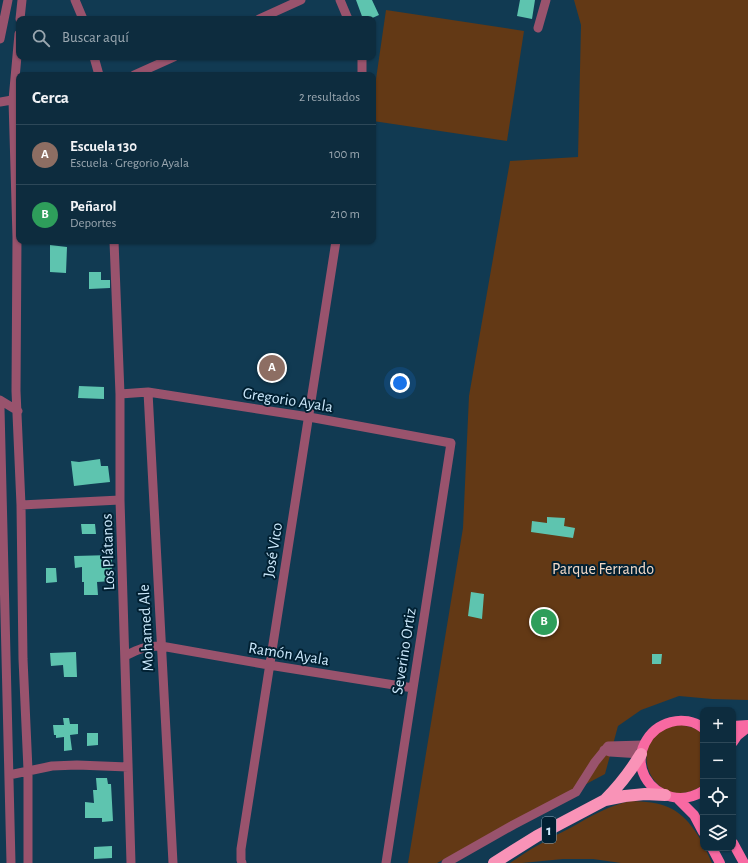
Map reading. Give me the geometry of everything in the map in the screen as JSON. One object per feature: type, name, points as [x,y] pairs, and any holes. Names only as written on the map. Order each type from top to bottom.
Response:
[{"type":"highway","name":"1","points":[[605,800],[631,771],[643,750]]},
{"type":"highway","name":"1","points":[[494,863],[537,836],[605,800],[645,794],[671,797]]},
{"type":"main road","name":"1","points":[[643,750],[645,742],[653,731],[664,724],[676,720],[700,723]]},
{"type":"main road","points":[[689,721],[700,725]]},
{"type":"main road","points":[[736,726],[748,726]]},
{"type":"main road","points":[[736,738],[748,726]]},
{"type":"main road","points":[[643,750],[642,766],[645,777],[653,788],[671,797],[694,815],[700,826]]},
{"type":"main road","name":"1","points":[[671,797],[687,798],[700,793]]},
{"type":"main road","points":[[736,848],[744,863]]},
{"type":"main road","points":[[714,851],[720,863]]},
{"type":"street","points":[[0,39],[8,0]]},
{"type":"street","points":[[20,16],[22,0]]},
{"type":"street","points":[[75,0],[82,16]]},
{"type":"street","points":[[265,16],[301,0]]},
{"type":"street","points":[[340,0],[347,16]]},
{"type":"street","points":[[538,28],[546,0]]},
{"type":"street","points":[[17,72],[18,60]]},
{"type":"street","points":[[95,60],[97,72]]},
{"type":"street","points":[[141,72],[167,60]]},
{"type":"street","points":[[362,60],[362,72]]},
{"type":"street","points":[[0,102],[16,100]]},
{"type":"street","points":[[18,244],[16,391],[22,505],[23,659],[28,770],[28,863]]},
{"type":"street","name":"Los Plátanos","points":[[114,244],[120,394],[120,500],[131,863]]},
{"type":"street","name":"José Vico","points":[[242,863],[240,848],[336,244]]},
{"type":"street","points":[[16,391],[0,400],[18,411]]},
{"type":"street","name":"Gregorio Ayala","points":[[120,394],[148,392],[309,417],[451,443]]},
{"type":"street","name":"Mohamed Ale","points":[[148,392],[173,863]]},
{"type":"street","points":[[0,408],[3,659],[9,775],[11,863]]},
{"type":"street","name":"Severino Ortiz","points":[[386,863],[451,443]]},
{"type":"street","points":[[22,505],[120,500]]},
{"type":"street","name":"Ramón Ayala","points":[[125,656],[136,650],[149,646],[161,646],[413,688]]},
{"type":"street","points":[[3,659],[23,659]]},
{"type":"street","points":[[446,863],[513,825],[576,792],[582,780],[604,750],[610,752],[643,750]]},
{"type":"street","points":[[9,775],[52,766],[77,765],[128,767]]},
{"type":"green space","name":"Parque Ferrando","points":[[574,0],[748,0],[748,700],[679,696],[641,710],[618,726],[605,774],[437,863],[408,863],[463,528],[469,396],[510,161],[578,157],[581,25]]},
{"type":"green space","points":[[386,10],[524,31],[507,141],[376,121],[376,79]]},
{"type":"green space","points":[[676,725],[683,725],[700,731],[700,786],[686,793],[671,792],[659,785],[650,774],[646,760],[648,747],[656,734]]},
{"type":"green space","points":[[631,801],[651,803],[660,804],[675,811],[689,823],[699,837],[700,851],[706,851],[712,863],[621,863],[593,859],[563,859],[510,863],[540,844],[593,815],[616,805]]},
{"type":"building","points":[[356,0],[372,0],[379,15],[362,16]]},
{"type":"building","points":[[520,0],[535,0],[532,19],[517,16]]},
{"type":"building","points":[[50,245],[67,247],[66,273],[50,272]]},
{"type":"building","points":[[89,272],[101,272],[101,280],[110,280],[110,288],[89,289]]},
{"type":"building","points":[[79,386],[104,387],[104,399],[78,398]]},
{"type":"building","points":[[100,459],[101,466],[108,466],[110,482],[74,486],[71,461],[79,462]]},
{"type":"building","points":[[547,517],[565,518],[564,526],[575,528],[573,538],[531,532],[532,521],[547,523]]},
{"type":"building","points":[[81,524],[95,524],[96,534],[82,534]]},
{"type":"building","points":[[112,555],[112,581],[97,582],[98,595],[84,595],[82,567],[75,568],[74,556]]},
{"type":"building","points":[[46,568],[56,568],[57,582],[46,583]]},
{"type":"building","points":[[471,592],[484,594],[482,619],[468,616]]},
{"type":"building","points":[[76,652],[77,677],[64,677],[63,665],[51,666],[50,653]]},
{"type":"building","points":[[652,654],[662,654],[661,664],[652,664]]},
{"type":"building","points":[[63,718],[69,718],[70,724],[78,724],[78,734],[70,735],[72,750],[64,751],[64,737],[56,738],[56,735],[54,735],[53,725],[64,725]]},
{"type":"building","points":[[87,733],[98,733],[98,745],[87,746]]},
{"type":"building","points":[[96,778],[107,778],[108,784],[111,784],[113,821],[102,822],[102,818],[85,818],[85,802],[94,803],[93,790],[97,790]]},
{"type":"building","points":[[112,846],[112,858],[94,859],[94,847]]},
{"type":"place","name":"Escuela 130","points":[[272,368]]},
{"type":"place","name":"Peñarol","points":[[544,622]]}]
